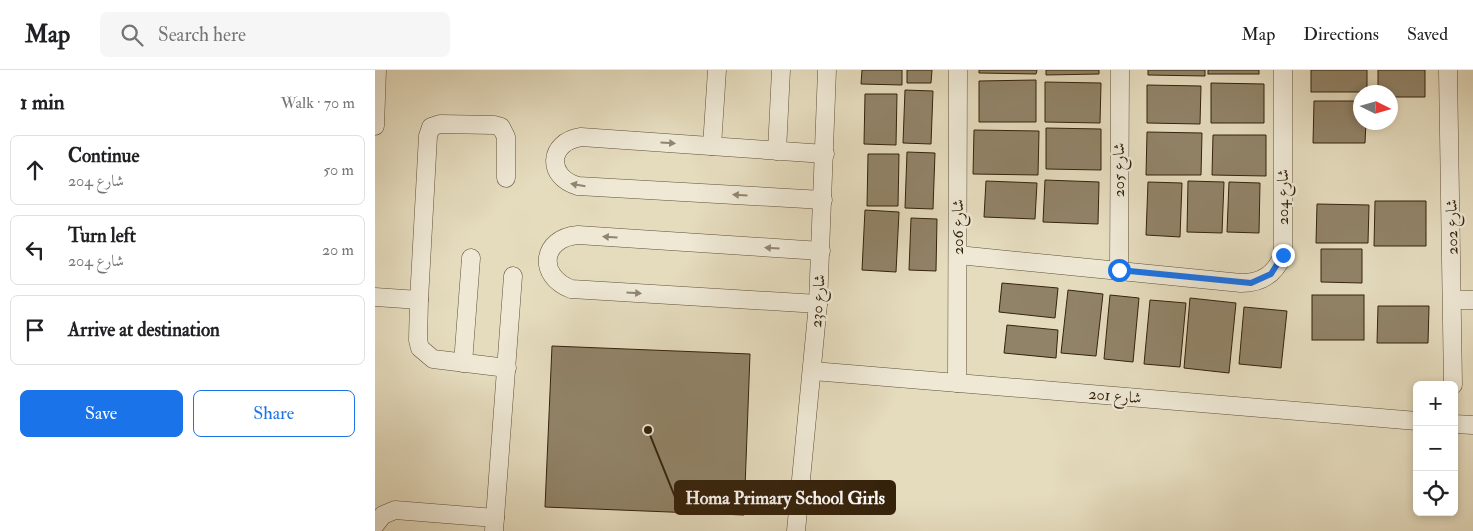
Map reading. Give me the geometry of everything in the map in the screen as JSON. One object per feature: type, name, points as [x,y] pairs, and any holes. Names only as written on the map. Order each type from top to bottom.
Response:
[{"type":"street","points":[[375,126],[377,70]]},
{"type":"street","points":[[711,146],[717,70]]},
{"type":"street","points":[[777,151],[781,70]]},
{"type":"street","name":"شارع 230","points":[[796,531],[818,304],[827,70]]},
{"type":"street","name":"شارع 206","points":[[957,383],[958,70]]},
{"type":"street","name":"شارع 205","points":[[1119,70],[1119,270]]},
{"type":"street","name":"شارع 204","points":[[958,255],[1251,283],[1262,280],[1278,265],[1283,255],[1283,70]]},
{"type":"street","name":"شارع 202","points":[[1448,70],[1454,300],[1453,381]]},
{"type":"street","points":[[506,178],[506,137],[501,128],[494,125],[440,124],[431,127],[419,300],[418,340],[420,348],[433,359],[507,368]]},
{"type":"street","points":[[823,200],[578,186],[568,183],[559,176],[555,166],[556,155],[561,145],[570,139],[581,137],[825,154]]},
{"type":"street","points":[[818,304],[571,289],[560,284],[551,276],[547,265],[549,253],[555,242],[566,236],[578,235],[821,251]]},
{"type":"street","points":[[463,363],[471,258]]},
{"type":"street","points":[[375,525],[383,515],[395,510],[495,524],[513,276]]},
{"type":"street","points":[[375,297],[419,300]]},
{"type":"street","points":[[1454,300],[1473,300]]},
{"type":"street","name":"شارع 201","points":[[813,371],[1413,421]]},
{"type":"street","points":[[1458,424],[1473,425]]},
{"type":"building","points":[[862,70],[902,70],[902,85],[861,84]]},
{"type":"building","points":[[907,70],[932,70],[931,83],[907,83]]},
{"type":"building","points":[[979,70],[1037,70],[1036,74],[979,73]]},
{"type":"building","points":[[1046,70],[1099,70],[1099,74],[1046,75]]},
{"type":"building","points":[[1148,70],[1205,70],[1205,76],[1148,75]]},
{"type":"building","points":[[1208,70],[1259,70],[1259,74],[1208,74]]},
{"type":"building","points":[[1311,70],[1367,70],[1367,85],[1353,85],[1353,92],[1311,92]]},
{"type":"building","points":[[1378,70],[1425,70],[1425,97],[1398,97],[1398,85],[1378,85]]},
{"type":"building","points":[[1036,80],[1036,122],[979,122],[979,81]]},
{"type":"building","points":[[1045,82],[1101,83],[1100,123],[1045,122]]},
{"type":"building","points":[[1211,83],[1264,84],[1264,123],[1211,123]]},
{"type":"building","points":[[1147,85],[1201,86],[1200,124],[1147,123]]},
{"type":"building","points":[[905,90],[933,91],[931,144],[903,143]]},
{"type":"building","points":[[865,94],[897,94],[896,145],[864,144]]},
{"type":"building","points":[[1314,101],[1353,101],[1353,130],[1366,130],[1365,143],[1313,143]]},
{"type":"building","points":[[1046,128],[1101,129],[1101,170],[1046,169]]},
{"type":"building","points":[[974,130],[1039,131],[1038,175],[973,174]]},
{"type":"building","points":[[1147,132],[1202,133],[1201,175],[1146,175]]},
{"type":"building","points":[[1213,135],[1266,135],[1266,176],[1212,175]]},
{"type":"building","points":[[907,152],[935,153],[933,209],[905,208]]},
{"type":"building","points":[[868,154],[899,154],[898,206],[867,206]]},
{"type":"building","points":[[1045,180],[1099,182],[1098,224],[1043,222]]},
{"type":"building","points":[[986,181],[1037,183],[1035,219],[984,217]]},
{"type":"building","points":[[1188,181],[1224,182],[1222,233],[1187,232]]},
{"type":"building","points":[[1148,182],[1182,183],[1180,237],[1146,235]]},
{"type":"building","points":[[1229,182],[1260,183],[1259,233],[1227,232]]},
{"type":"building","points":[[1375,201],[1426,201],[1426,246],[1374,246]]},
{"type":"building","points":[[1317,204],[1369,205],[1368,243],[1316,243]]},
{"type":"building","points":[[865,210],[899,212],[896,272],[862,270]]},
{"type":"building","points":[[911,218],[937,219],[936,271],[909,270]]},
{"type":"building","points":[[1321,249],[1362,249],[1362,283],[1321,282]]},
{"type":"building","points":[[1002,283],[1058,288],[1055,318],[999,312]]},
{"type":"building","points":[[1068,290],[1103,294],[1096,356],[1061,353]]},
{"type":"building","points":[[1110,295],[1139,298],[1133,362],[1104,359]]},
{"type":"building","points":[[1312,295],[1364,295],[1364,340],[1312,340]]},
{"type":"building","points":[[1190,298],[1236,303],[1229,373],[1184,368]]},
{"type":"building","points":[[1150,300],[1186,303],[1180,367],[1144,364]]},
{"type":"building","points":[[1378,306],[1429,306],[1428,343],[1377,343]]},
{"type":"building","points":[[1244,307],[1287,311],[1281,368],[1239,364]]},
{"type":"building","points":[[1007,325],[1058,330],[1056,358],[1004,353]]},
{"type":"building","points":[[552,346],[750,354],[744,515],[545,507]]},
{"type":"place","name":"Homa Primary School Girls","points":[[648,430]]},
{"type":"route","points":[[1119,270],[1251,283],[1262,280],[1271,274],[1283,255]]}]
